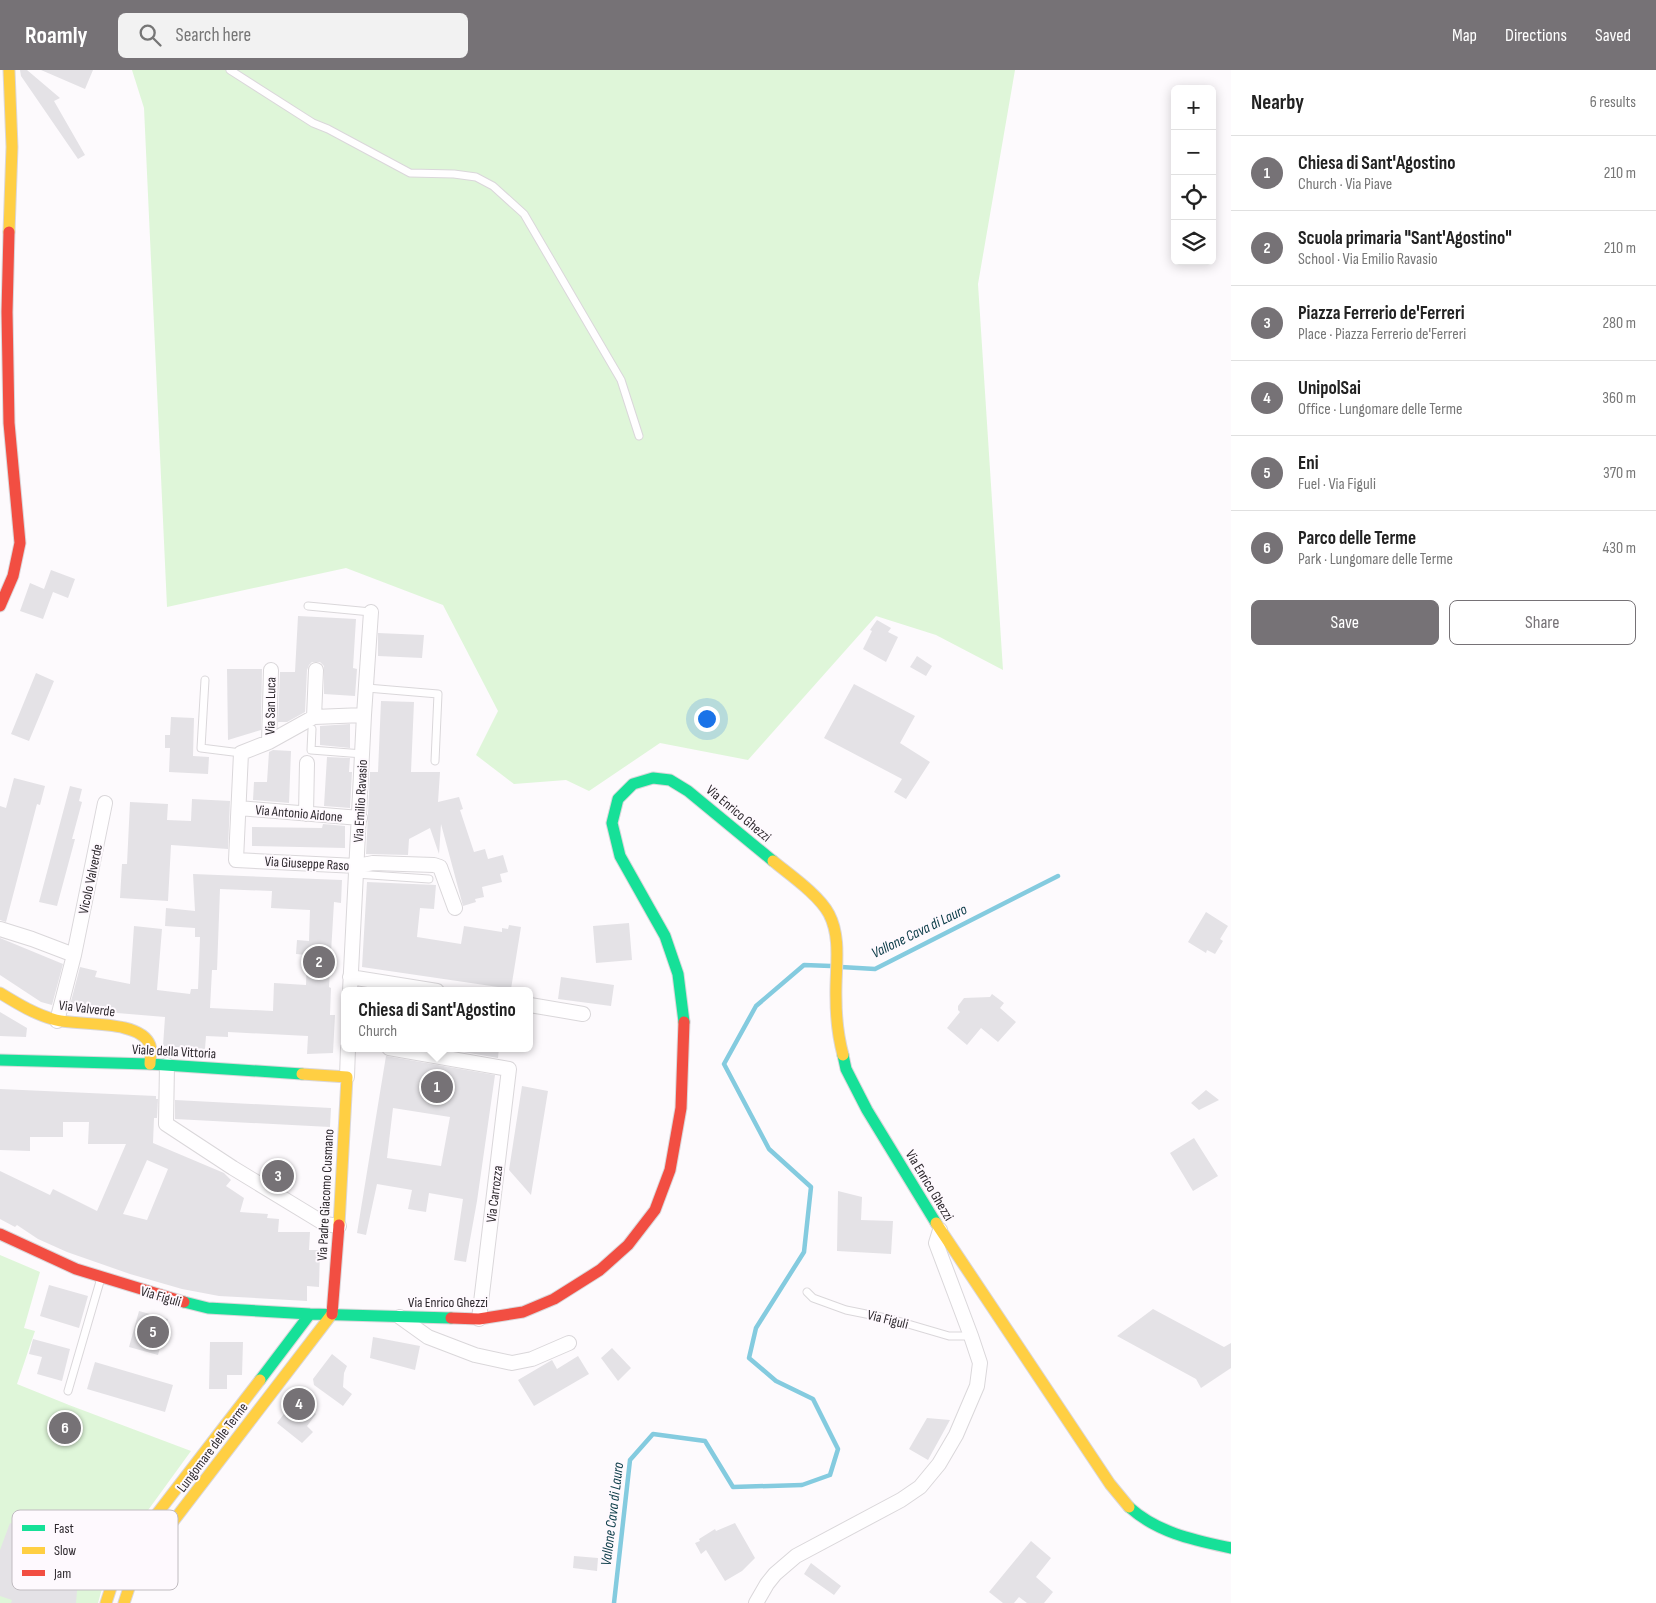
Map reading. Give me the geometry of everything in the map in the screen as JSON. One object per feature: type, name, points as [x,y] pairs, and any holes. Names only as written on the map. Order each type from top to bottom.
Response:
[{"type":"street","points":[[0,606],[4,591],[18,563],[20,543],[9,423],[8,312],[12,147],[9,70]]},
{"type":"street","name":"Via Emilio Ravasio","points":[[350,984],[364,715],[372,612]]},
{"type":"street","name":"Via San Luca","points":[[270,742],[271,670]]},
{"type":"street","points":[[313,723],[316,670]]},
{"type":"street","points":[[241,754],[313,723],[364,715]]},
{"type":"street","name":"Via Giuseppe Raso","points":[[241,754],[236,860],[356,870],[373,863],[434,865],[440,868],[455,908]]},
{"type":"street","points":[[306,814],[307,763]]},
{"type":"street","name":"Via Enrico Ghezzi","points":[[332,1314],[479,1319],[523,1312],[554,1299],[600,1270],[628,1245],[655,1210],[670,1170],[681,1108],[685,1027],[678,974],[665,936],[620,856],[612,823],[618,799],[632,784],[652,778],[670,780],[688,791],[812,893],[829,913],[837,936],[836,996],[838,1036],[846,1069],[867,1110],[940,1230],[1110,1484],[1131,1508],[1156,1527],[1184,1538],[1231,1548]]},
{"type":"street","name":"Vicolo Valverde","points":[[57,1021],[74,955],[105,803]]},
{"type":"street","name":"Via Antonio Aidone","points":[[239,808],[360,818]]},
{"type":"street","points":[[0,929],[74,955]]},
{"type":"street","points":[[350,984],[391,987]]},
{"type":"street","name":"Via Valverde","points":[[0,993],[37,1014],[57,1021],[135,1030],[151,1046],[150,1064]]},
{"type":"street","points":[[533,1006],[583,1014]]},
{"type":"street","points":[[347,1077],[348,1052]]},
{"type":"street","name":"Via Carrozza","points":[[423,1052],[508,1069],[479,1319]]},
{"type":"street","name":"Viale della Vittoria","points":[[0,1060],[150,1064],[347,1077]]},
{"type":"street","points":[[167,1065],[166,1124],[244,1175],[325,1224],[339,1226]]},
{"type":"street","name":"Via Padre Giacomo Cusmano","points":[[332,1314],[347,1077]]},
{"type":"street","points":[[756,1603],[775,1574],[796,1556],[901,1500],[920,1487],[947,1452],[956,1435],[977,1386],[980,1363],[972,1336],[936,1243],[940,1230]]},
{"type":"street","name":"Via Figuli","points":[[0,1234],[76,1269],[101,1278],[208,1308],[332,1314]]},
{"type":"street","name":"Lungomare delle Terme","points":[[160,1510],[310,1314]]},
{"type":"street","name":"Lungomare delle Terme","points":[[178,1515],[332,1314]]},
{"type":"street","points":[[400,1317],[428,1337],[475,1355],[512,1363],[532,1359],[569,1343]]},
{"type":"street","name":"Lungomare delle Terme","points":[[106,1603],[110,1590]]},
{"type":"street","name":"Lungomare delle Terme","points":[[124,1603],[128,1590]]},
{"type":"lane","points":[[230,70],[313,123],[328,129],[410,173],[454,174],[476,177],[499,191],[524,214],[621,380],[639,436]]},
{"type":"lane","points":[[308,606],[372,612]]},
{"type":"lane","points":[[205,680],[201,748],[241,754]]},
{"type":"lane","points":[[367,688],[438,694],[435,761]]},
{"type":"lane","points":[[313,723],[311,750],[363,754]]},
{"type":"lane","points":[[356,870],[429,879]]},
{"type":"lane","points":[[68,1391],[101,1278]]},
{"type":"lane","name":"Via Figuli","points":[[807,1292],[813,1298],[846,1310],[891,1319],[949,1336],[972,1336]]},
{"type":"green space","points":[[132,70],[1015,70],[978,284],[1003,670],[936,635],[876,616],[748,760],[660,743],[589,791],[566,780],[514,784],[476,755],[498,711],[443,605],[346,568],[167,607],[144,108]]},
{"type":"green space","points":[[0,1255],[40,1272],[24,1328],[35,1331],[17,1384],[191,1451],[148,1510],[12,1510],[12,1590],[102,1590],[98,1603],[0,1603]]},
{"type":"building","points":[[20,70],[27,70],[60,98],[54,101],[85,155],[78,159],[21,76]]},
{"type":"building","points":[[41,70],[93,70],[85,89]]},
{"type":"building","points":[[51,570],[75,579],[68,598],[53,592],[43,619],[20,611],[30,583],[44,589]]},
{"type":"building","points":[[298,616],[356,619],[353,668],[357,669],[355,696],[324,694],[324,666],[320,662],[312,662],[307,670],[305,712],[287,722],[278,722],[280,672],[295,672]]},
{"type":"building","points":[[877,620],[891,628],[888,632],[898,637],[886,662],[863,649],[872,631],[870,630]]},
{"type":"building","points":[[378,633],[424,635],[422,658],[378,656]]},
{"type":"building","points":[[917,656],[932,666],[926,676],[910,667]]},
{"type":"building","points":[[227,669],[262,669],[261,730],[228,740]]},
{"type":"building","points":[[36,673],[54,681],[29,741],[11,734]]},
{"type":"building","points":[[854,684],[915,716],[900,743],[930,762],[906,799],[894,792],[902,779],[824,738]]},
{"type":"building","points":[[381,701],[414,702],[411,772],[440,772],[438,802],[459,797],[463,809],[460,810],[474,852],[485,849],[488,859],[503,855],[508,872],[500,874],[502,882],[482,887],[484,897],[475,899],[476,902],[463,906],[441,824],[439,854],[430,828],[409,839],[408,855],[366,854],[370,772],[378,772]]},
{"type":"building","points":[[171,717],[194,718],[193,756],[209,757],[208,774],[169,772],[170,748],[165,748],[165,735],[170,735]]},
{"type":"building","points":[[350,724],[350,748],[320,745],[320,726]]},
{"type":"building","points":[[273,750],[291,751],[289,803],[253,800],[254,782],[267,782],[269,752]]},
{"type":"building","points":[[327,757],[350,758],[349,772],[352,772],[350,808],[324,806]]},
{"type":"building","points":[[14,778],[45,786],[40,805],[37,804],[6,922],[0,920],[0,806],[6,808]]},
{"type":"building","points":[[70,786],[82,789],[79,801],[82,802],[72,839],[75,839],[57,906],[39,902]]},
{"type":"building","points":[[192,799],[230,801],[228,849],[171,845],[168,901],[120,898],[122,864],[127,864],[130,802],[168,804],[167,820],[191,821]]},
{"type":"building","points":[[323,824],[345,826],[345,848],[252,846],[252,827],[322,828]]},
{"type":"building","points":[[193,874],[342,880],[341,903],[334,902],[329,987],[331,988],[330,1015],[335,1015],[333,1053],[307,1054],[308,1036],[228,1032],[228,1037],[206,1036],[205,1049],[163,1046],[165,1017],[69,1009],[80,967],[97,971],[95,977],[130,984],[134,926],[162,929],[157,990],[190,994],[191,989],[198,989],[200,937],[195,937],[195,928],[165,926],[166,908],[195,911]],"holes":[[[220,889],[272,891],[271,908],[310,910],[309,941],[297,940],[296,954],[307,955],[306,985],[274,983],[273,1011],[210,1008],[212,970],[217,970]]]},
{"type":"building","points":[[367,882],[436,885],[434,909],[420,908],[417,937],[461,944],[464,926],[502,932],[502,928],[508,929],[509,925],[521,927],[511,987],[497,987],[362,967]]},
{"type":"building","points":[[1206,912],[1228,926],[1220,939],[1223,941],[1215,954],[1207,950],[1206,953],[1188,942]]},
{"type":"building","points":[[629,923],[632,960],[596,963],[593,926]]},
{"type":"building","points":[[0,938],[63,964],[52,1005],[41,1002],[0,975]]},
{"type":"building","points":[[561,977],[614,985],[611,1006],[558,999]]},
{"type":"building","points":[[992,994],[1004,1003],[1000,1008],[1016,1022],[998,1042],[981,1028],[967,1045],[947,1028],[960,1012],[958,1006],[964,998],[990,997]]},
{"type":"building","points":[[0,1012],[27,1028],[26,1037],[0,1036]]},
{"type":"building","points":[[464,1052],[499,1052],[498,1058]]},
{"type":"building","points":[[386,1056],[495,1075],[477,1201],[466,1262],[454,1260],[463,1199],[429,1193],[426,1212],[408,1209],[412,1190],[377,1184],[366,1235],[357,1233]],"holes":[[[393,1108],[450,1117],[441,1166],[387,1158]]]},
{"type":"building","points":[[522,1086],[548,1091],[531,1195],[509,1170]]},
{"type":"building","points":[[0,1089],[156,1096],[156,1099],[158,1099],[157,1118],[154,1118],[153,1143],[224,1173],[231,1180],[226,1186],[244,1198],[240,1212],[268,1214],[267,1218],[279,1219],[278,1232],[310,1232],[309,1250],[320,1250],[319,1287],[307,1286],[307,1301],[219,1296],[182,1289],[130,1274],[67,1252],[38,1239],[17,1225],[15,1227],[0,1219],[0,1171],[50,1195],[53,1189],[97,1211],[126,1144],[88,1144],[89,1122],[63,1122],[63,1137],[30,1137],[30,1151],[0,1150]],"holes":[[[147,1160],[168,1169],[147,1220],[123,1214]]]},
{"type":"building","points":[[1206,1090],[1219,1100],[1199,1110],[1191,1103]]},
{"type":"building","points":[[175,1100],[331,1108],[330,1127],[175,1119]]},
{"type":"building","points":[[1194,1138],[1218,1176],[1193,1191],[1170,1153]]},
{"type":"building","points":[[838,1191],[862,1197],[861,1220],[893,1221],[891,1254],[837,1251]]},
{"type":"building","points":[[49,1285],[88,1296],[79,1328],[40,1316]]},
{"type":"building","points":[[1153,1309],[1224,1347],[1231,1343],[1231,1368],[1201,1388],[1196,1379],[1117,1336]]},
{"type":"building","points":[[139,1311],[168,1319],[158,1355],[129,1347]]},
{"type":"building","points":[[373,1337],[420,1346],[415,1370],[370,1358]]},
{"type":"building","points":[[33,1339],[70,1349],[62,1381],[37,1374],[42,1357],[29,1354]]},
{"type":"building","points":[[210,1342],[243,1342],[242,1375],[227,1375],[227,1389],[209,1389]]},
{"type":"building","points":[[612,1348],[631,1368],[618,1381],[601,1358]]},
{"type":"building","points":[[332,1354],[347,1366],[344,1373],[343,1387],[352,1394],[343,1406],[314,1385],[313,1379]]},
{"type":"building","points":[[578,1356],[589,1374],[534,1406],[518,1380],[552,1360],[557,1369]]},
{"type":"building","points":[[95,1362],[173,1385],[165,1412],[87,1389]]},
{"type":"building","points":[[297,1397],[316,1414],[307,1426],[313,1432],[302,1443],[277,1423]]},
{"type":"building","points":[[927,1418],[950,1420],[928,1460],[909,1449]]},
{"type":"building","points":[[10,1523],[12,1524],[12,1590],[77,1590],[76,1603],[11,1603],[12,1600],[0,1596],[0,1550]]},
{"type":"building","points":[[735,1523],[755,1558],[742,1571],[725,1581],[706,1550],[701,1554],[695,1543],[715,1529],[716,1531]]},
{"type":"building","points":[[1031,1541],[1051,1558],[1036,1577],[1053,1592],[1044,1603],[1027,1603],[1019,1597],[1014,1603],[1003,1603],[989,1592]]},
{"type":"building","points":[[574,1556],[598,1558],[597,1571],[573,1568]]},
{"type":"building","points":[[811,1563],[841,1586],[834,1595],[804,1574]]},
{"type":"waterway","name":"Vallone Cava di Lauro","points":[[841,967],[875,969],[1058,876]]},
{"type":"waterway","name":"Vallone Cava di Lauro","points":[[614,1603],[630,1460],[653,1434],[705,1441],[733,1487],[802,1485],[830,1475],[838,1449],[813,1399],[776,1381],[749,1358],[756,1328],[804,1252],[811,1187],[769,1149],[724,1064],[756,1006],[804,965],[831,966]]},
{"type":"traffic: fast","points":[[684,1022],[678,974],[665,936],[620,856],[612,823],[618,799],[633,784],[653,778],[670,780],[688,791],[773,861]]},
{"type":"traffic: fast","points":[[843,1055],[846,1069],[867,1110],[936,1223]]},
{"type":"traffic: fast","points":[[0,1060],[150,1064],[302,1074]]},
{"type":"traffic: fast","points":[[184,1302],[208,1308],[310,1314],[451,1318]]},
{"type":"traffic: fast","points":[[260,1380],[310,1314]]},
{"type":"traffic: fast","points":[[1129,1507],[1140,1516],[1164,1529],[1190,1538],[1231,1548]]},
{"type":"traffic: slow","points":[[9,70],[12,147],[9,232]]},
{"type":"traffic: slow","points":[[773,861],[818,900],[829,914],[833,924],[837,944],[837,1019],[843,1055]]},
{"type":"traffic: slow","points":[[0,993],[34,1012],[56,1020],[108,1025],[134,1031],[144,1037],[150,1045],[150,1064]]},
{"type":"traffic: slow","points":[[302,1074],[347,1077],[339,1225]]},
{"type":"traffic: slow","points":[[936,1223],[1110,1484],[1129,1507]]},
{"type":"traffic: slow","points":[[178,1515],[332,1314]]},
{"type":"traffic: slow","points":[[160,1510],[260,1380]]},
{"type":"traffic: slow","points":[[106,1603],[110,1590]]},
{"type":"traffic: slow","points":[[124,1603],[128,1590]]},
{"type":"traffic: jam","points":[[0,606],[13,576],[20,543],[9,423],[7,312],[9,232]]},
{"type":"traffic: jam","points":[[451,1318],[479,1319],[523,1312],[554,1299],[600,1270],[628,1245],[655,1210],[670,1170],[681,1108],[684,1022]]},
{"type":"traffic: jam","points":[[332,1314],[339,1225]]},
{"type":"traffic: jam","points":[[0,1234],[76,1269],[184,1302]]},
{"type":"place","name":"Scuola primaria \"Sant'Agostino\"","points":[[319,962]]},
{"type":"place","name":"Chiesa di Sant'Agostino","points":[[437,1087]]},
{"type":"place","name":"Piazza Ferrerio de'Ferreri","points":[[278,1176]]},
{"type":"place","name":"Eni","points":[[153,1332]]},
{"type":"place","name":"UnipolSai","points":[[299,1404]]},
{"type":"place","name":"Parco delle Terme","points":[[65,1428]]}]
